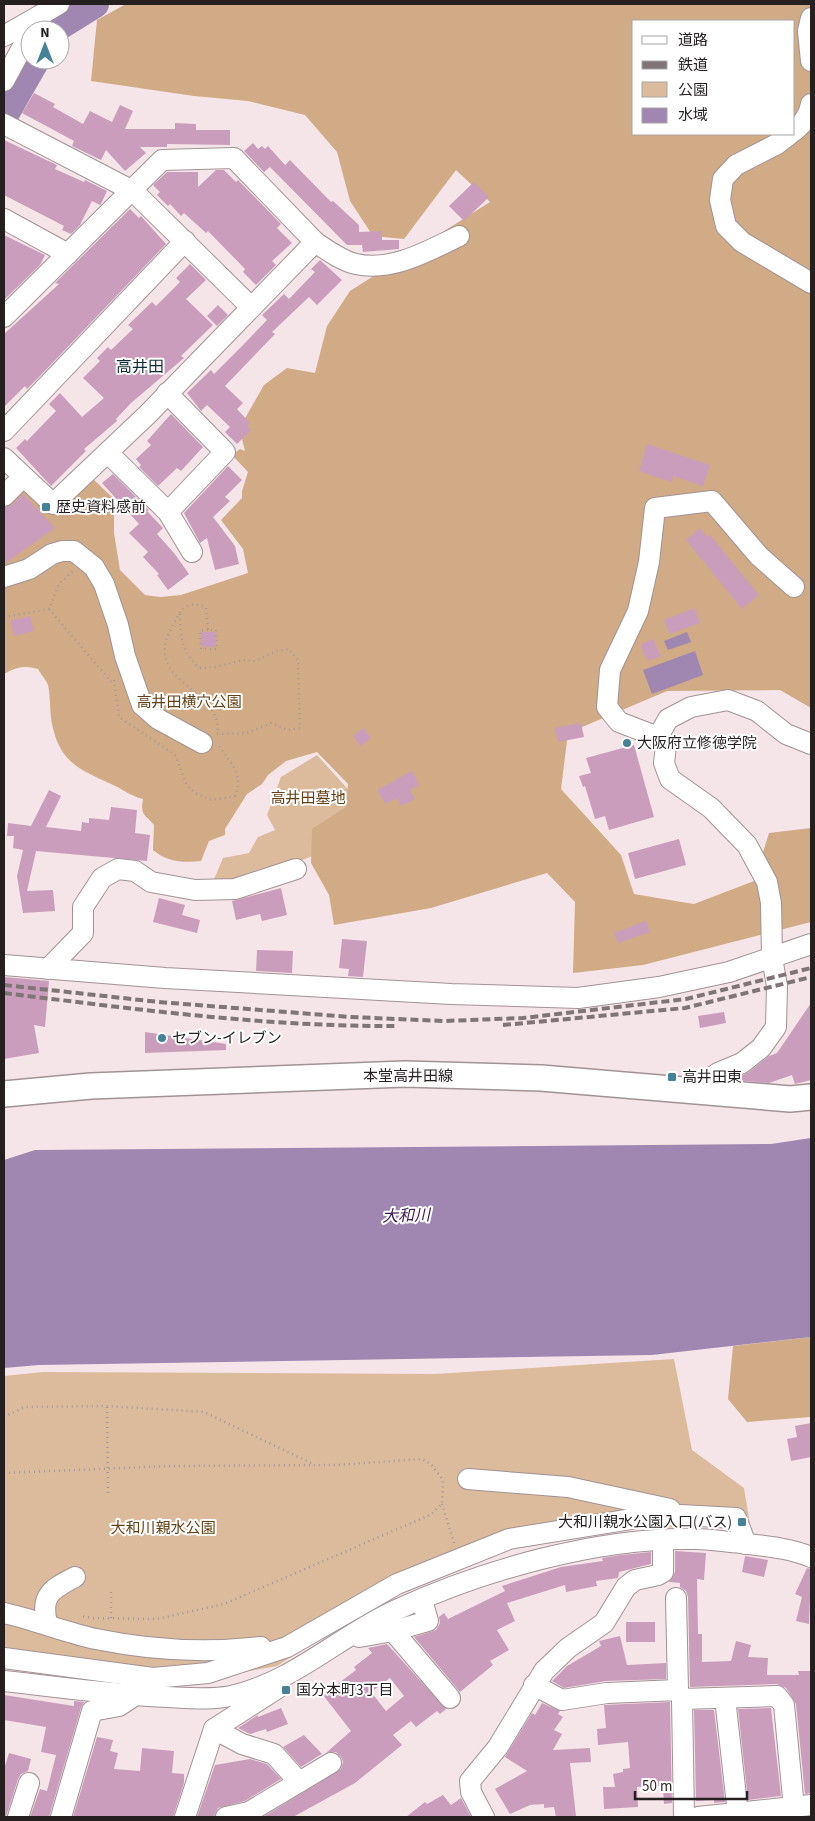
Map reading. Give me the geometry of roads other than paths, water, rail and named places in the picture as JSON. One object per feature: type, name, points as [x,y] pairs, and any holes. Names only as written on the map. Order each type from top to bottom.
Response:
[{"type":"main road","name":"本堂高井田線","points":[[4,1094],[91,1086],[405,1074],[541,1078],[790,1099],[811,1097]]},
{"type":"street","points":[[40,20],[59,4]]},
{"type":"street","points":[[811,18],[808,31],[811,61]]},
{"type":"street","points":[[4,36],[20,30]]},
{"type":"street","points":[[4,81],[20,51]]},
{"type":"street","points":[[795,130],[805,119],[811,104]]},
{"type":"street","points":[[6,125],[133,191],[251,307]]},
{"type":"street","points":[[789,135],[777,144],[736,165],[723,179],[720,200],[726,226],[742,242],[811,283]]},
{"type":"street","points":[[4,317],[133,191],[162,160],[234,158],[315,242],[356,264],[378,266],[414,258],[459,236]]},
{"type":"street","points":[[4,219],[68,254]]},
{"type":"street","points":[[4,431],[185,241]]},
{"type":"street","points":[[4,458],[53,504],[108,453],[315,242]]},
{"type":"street","points":[[167,393],[225,452],[168,512]]},
{"type":"street","points":[[108,453],[168,512],[192,552]]},
{"type":"street","points":[[4,496],[23,477]]},
{"type":"street","points":[[691,1092],[718,1073],[742,1063],[761,1048],[776,1027],[777,986],[772,958],[771,903],[767,882],[748,845],[711,808],[670,779],[664,764],[666,746],[658,738],[619,722],[607,707],[610,670],[638,611],[649,562],[655,508],[712,501],[759,556],[794,587]]},
{"type":"street","points":[[4,577],[29,569],[52,554],[62,551],[74,551],[94,567],[104,584],[132,679],[142,704],[158,718],[209,738]]},
{"type":"street","points":[[658,738],[668,718],[691,707],[728,700],[757,710],[786,734],[811,744]]},
{"type":"street","points":[[48,969],[83,933],[83,907],[102,878],[118,869],[135,871],[151,882],[195,890],[235,889],[296,869]]},
{"type":"street","points":[[4,965],[165,978],[451,994],[578,998],[659,987],[746,968],[811,944]]},
{"type":"street","points":[[468,1479],[568,1488],[709,1516]]},
{"type":"street","points":[[4,1658],[153,1678],[208,1673],[287,1647],[396,1584],[509,1539],[662,1514],[736,1518],[746,1544]]},
{"type":"street","points":[[4,1681],[134,1696],[202,1699],[231,1696],[281,1679],[395,1610],[497,1571],[542,1559],[601,1548],[694,1539],[799,1552],[811,1557]]},
{"type":"street","points":[[484,1817],[470,1792],[470,1781],[498,1747],[544,1671],[568,1648],[604,1623],[626,1587],[635,1580],[658,1575],[662,1572],[663,1541]]},
{"type":"street","points":[[47,1623],[43,1608],[52,1589],[75,1577]]},
{"type":"street","points":[[676,1598],[684,1817]]},
{"type":"street","points":[[347,1639],[393,1631],[428,1621],[422,1600]]},
{"type":"street","points":[[4,1613],[47,1623],[96,1639],[180,1649],[234,1650],[269,1646],[287,1647]]},
{"type":"street","points":[[393,1631],[450,1698]]},
{"type":"street","points":[[185,1817],[214,1729],[278,1688],[281,1679]]},
{"type":"street","points":[[534,1685],[562,1700],[607,1693],[725,1698],[777,1696],[784,1705],[801,1809],[698,1817]]},
{"type":"street","points":[[61,1817],[92,1711],[119,1706],[134,1696]]},
{"type":"street","points":[[725,1698],[738,1814]]},
{"type":"street","points":[[214,1729],[242,1744],[274,1754],[299,1782]]},
{"type":"street","points":[[226,1817],[249,1812],[331,1762]]},
{"type":"street","points":[[18,1817],[29,1782]]},
{"type":"water","points":[[687,632],[691,642],[668,650],[664,641]]},
{"type":"water","points":[[695,651],[703,675],[652,694],[643,670]]},
{"type":"water","name":"大和川","points":[[811,1138],[811,1337],[652,1355],[39,1365],[4,1368],[4,1160],[35,1150],[771,1144]]},
{"type":"waterway","points":[[69,20],[95,4]]},
{"type":"waterway","points":[[4,116],[30,70]]},
{"type":"railway","points":[[4,985],[159,1002],[350,1017],[444,1021],[523,1018],[686,999],[811,968]]},
{"type":"railway","points":[[503,1025],[685,1008],[811,977]]},
{"type":"railway","points":[[4,993],[201,1016],[300,1024],[398,1026]]},
{"type":"place","name":"歴史資料感前","points":[[46,507]]},
{"type":"place","name":"大阪府立修徳学院","points":[[627,743]]},
{"type":"place","name":"セブン-イレブン","points":[[162,1038]]},
{"type":"place","name":"高井田東","points":[[672,1077]]},
{"type":"place","name":"大和川親水公園入口(バス)","points":[[742,1522]]},
{"type":"place","name":"国分本町3丁目","points":[[286,1690]]},
{"type":"district","name":"高井田","points":[[140,366]]},
{"type":"park label","name":"高井田横穴公園","points":[[189,702]]},
{"type":"park label","name":"高井田墓地","points":[[308,798]]},
{"type":"park label","name":"大和川親水公園","points":[[163,1528]]}]
